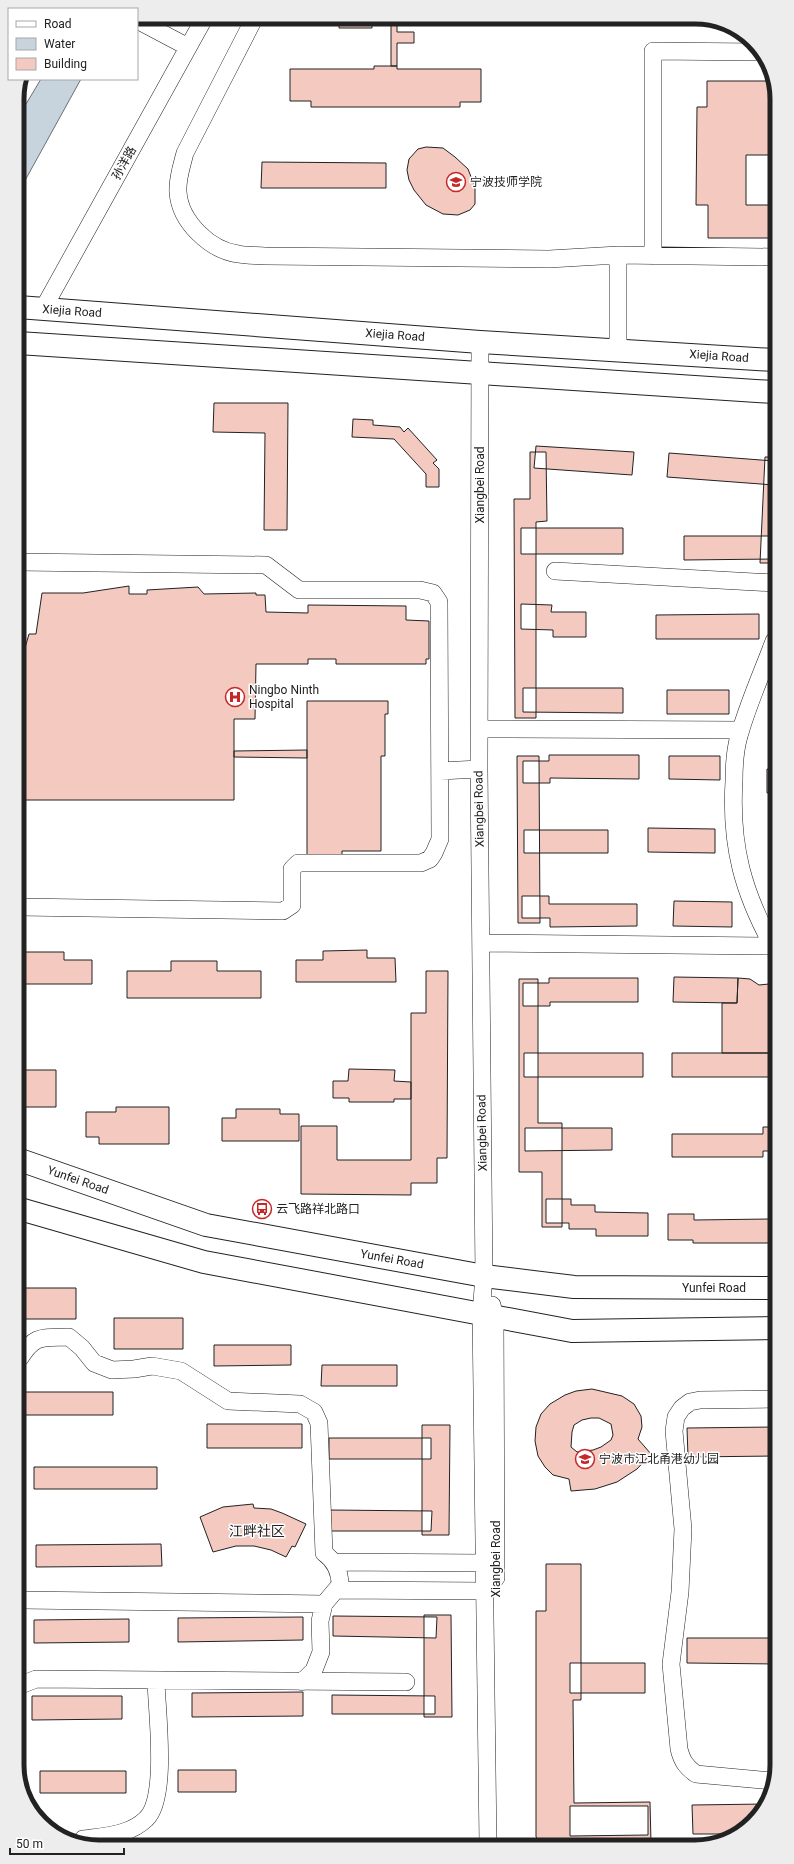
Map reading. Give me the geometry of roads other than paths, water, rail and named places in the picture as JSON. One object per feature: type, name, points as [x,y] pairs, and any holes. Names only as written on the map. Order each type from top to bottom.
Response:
[{"type":"main road","name":"Xiejia Road","points":[[24,307],[480,342],[770,360]]},
{"type":"main road","points":[[24,343],[770,392]]},
{"type":"main road","name":"Yunfei Road","points":[[24,1161],[206,1225],[484,1276],[574,1287],[770,1288]]},
{"type":"main road","points":[[24,1210],[204,1262],[572,1331],[770,1328]]},
{"type":"street","points":[[145,24],[188,47]]},
{"type":"street","name":"孙洋路","points":[[43,309],[201,24]]},
{"type":"street","points":[[252,24],[185,153],[180,172],[178,192],[183,212],[194,228],[212,244],[237,254],[266,256],[549,259],[618,255],[770,257]]},
{"type":"street","points":[[653,256],[653,51],[754,52]]},
{"type":"street","points":[[618,255],[618,350]]},
{"type":"street","name":"Xiangbei Road","points":[[480,342],[479,769],[484,1276],[488,1316],[498,1840]]},
{"type":"street","points":[[24,562],[266,565],[298,590],[420,590],[433,593],[439,602],[440,771],[440,839],[434,854],[430,859],[421,863],[298,863],[292,869],[292,906],[283,911],[24,906]]},
{"type":"street","points":[[555,571],[770,583]]},
{"type":"street","points":[[770,652],[741,730],[734,766],[732,810],[735,844],[741,874],[756,912],[770,940]]},
{"type":"street","points":[[479,729],[741,730]]},
{"type":"street","points":[[440,771],[479,769]]},
{"type":"street","points":[[481,943],[770,948]]},
{"type":"street","name":"Xiangbei Road","points":[[488,1316],[484,1563],[488,1840]]},
{"type":"street","points":[[24,1352],[30,1343],[43,1338],[69,1337],[82,1348],[94,1363],[112,1370],[152,1366],[181,1371],[228,1401],[300,1404],[314,1412],[319,1423],[324,1552],[333,1562],[340,1575],[340,1585],[324,1604],[320,1621],[321,1652],[314,1670],[302,1682]]},
{"type":"street","points":[[768,1781],[696,1774],[688,1768],[682,1760],[679,1749],[671,1664],[680,1592],[683,1530],[674,1431],[676,1417],[682,1408],[690,1402],[700,1400],[770,1399]]},
{"type":"street","points":[[333,1562],[484,1563]]},
{"type":"street","points":[[337,1590],[485,1591]]},
{"type":"street","points":[[24,1600],[324,1604]]},
{"type":"street","points":[[24,1684],[36,1679],[156,1682],[406,1682]]},
{"type":"street","points":[[86,1839],[110,1836],[132,1830],[147,1819],[156,1803],[160,1784],[156,1682]]},
{"type":"water","points":[[40,80],[80,80],[24,182],[24,107]]},
{"type":"place","name":"宁波技师学院","points":[[456,182]]},
{"type":"place","name":"Ningbo Ninth Hospital","points":[[235,697]]},
{"type":"place","name":"云飞路祥北路口","points":[[262,1209]]},
{"type":"place","name":"宁波市江北甬港幼儿园","points":[[585,1459]]},
{"type":"district","name":"江畔社区","points":[[257,1531]]}]
